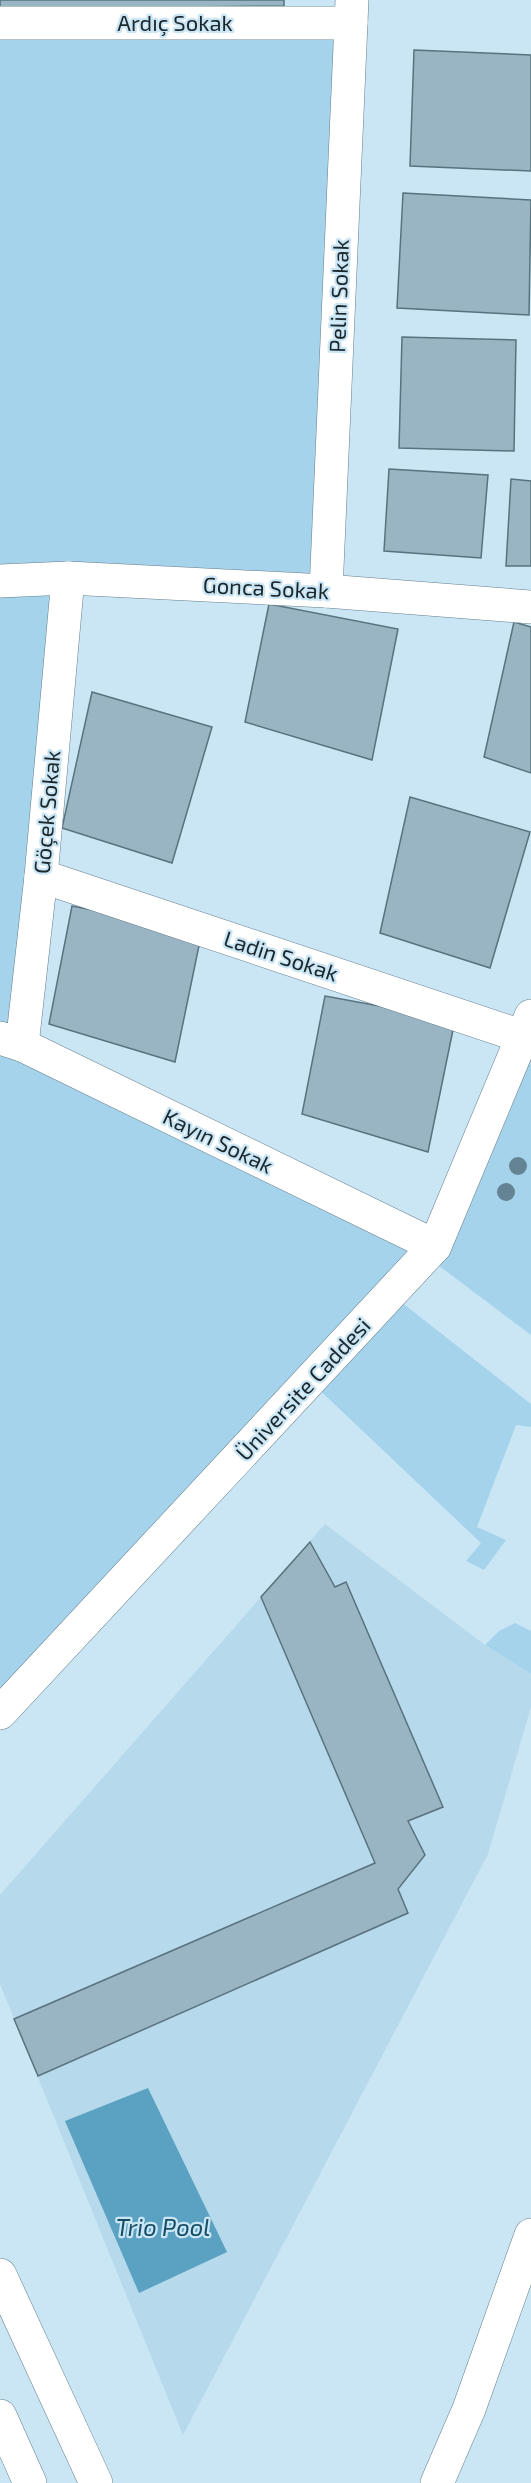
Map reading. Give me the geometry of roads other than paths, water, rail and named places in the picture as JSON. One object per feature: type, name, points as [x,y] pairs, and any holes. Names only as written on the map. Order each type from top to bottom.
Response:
[{"type":"main road","name":"Ardıç Sokak","points":[[0,23],[351,11]]},
{"type":"main road","name":"Pelin Sokak","points":[[326,591],[351,11]]},
{"type":"main road","name":"Gonca Sokak","points":[[0,581],[68,578],[326,591],[531,607]]},
{"type":"main road","name":"Göçek Sokak","points":[[11,1042],[41,876],[68,578]]},
{"type":"main road","name":"Ladin Sokak","points":[[41,876],[526,1026]]},
{"type":"main road","name":"Üniversite Caddesi","points":[[0,1713],[435,1246],[526,1026]]},
{"type":"main road","name":"Kayın Sokak","points":[[11,1042],[435,1246]]},
{"type":"main road","points":[[437,2483],[469,2409],[531,2235]]},
{"type":"main road","points":[[0,2275],[96,2483]]},
{"type":"main road","points":[[0,2416],[30,2483]]},
{"type":"water","name":"Trio Pool","points":[[148,2088],[227,2252],[139,2293],[65,2121]]}]
